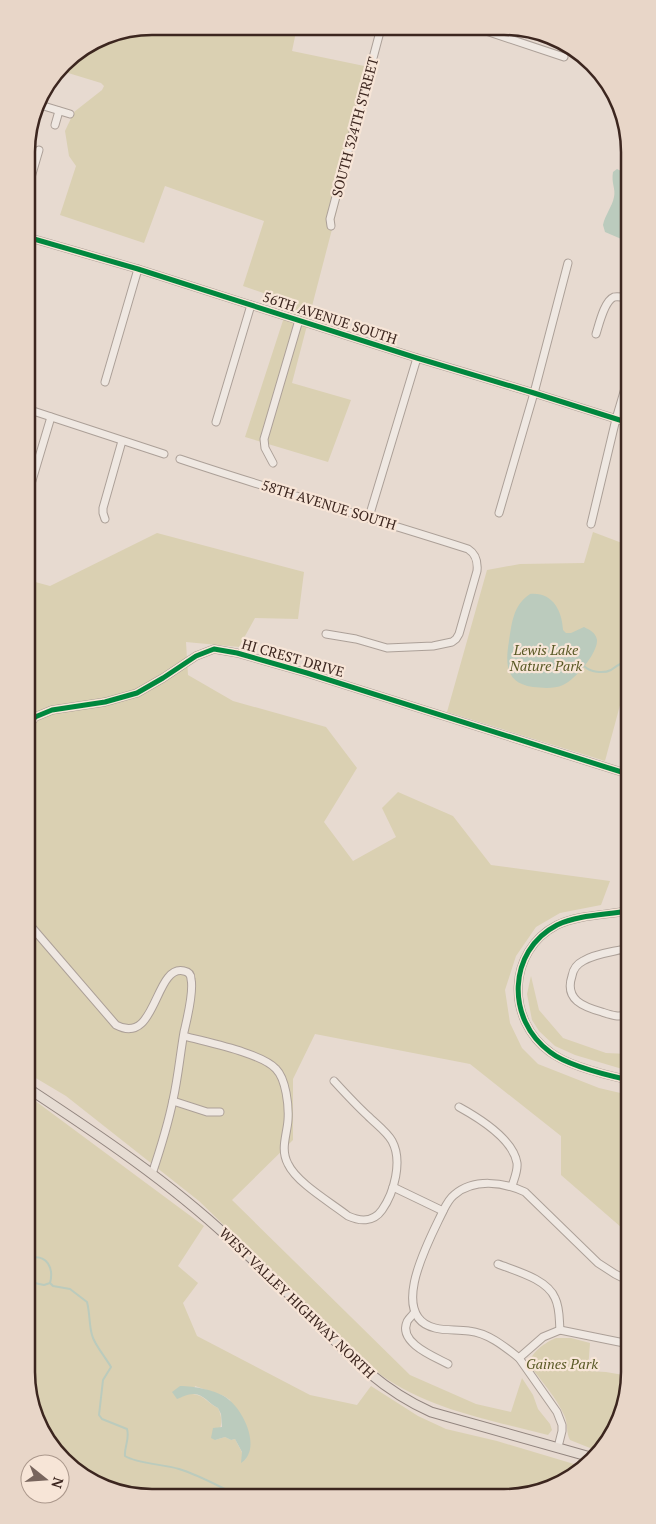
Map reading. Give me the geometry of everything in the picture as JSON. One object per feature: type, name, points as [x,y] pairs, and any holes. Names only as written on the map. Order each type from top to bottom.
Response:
[{"type":"main road","name":"WEST VALLEY HIGHWAY NORTH","points":[[35,1092],[152,1174],[193,1206],[286,1292],[350,1356],[391,1391],[412,1404],[431,1412],[586,1455]]},
{"type":"street","name":"SOUTH 324TH STREET","points":[[331,226],[330,219],[379,35]]},
{"type":"street","points":[[498,35],[564,57]]},
{"type":"street","points":[[44,106],[70,114]]},
{"type":"street","points":[[55,126],[59,111]]},
{"type":"street","points":[[35,161],[39,150]]},
{"type":"street","name":"56TH AVENUE SOUTH","points":[[35,239],[138,269],[621,420]]},
{"type":"street","points":[[499,513],[534,392],[568,262]]},
{"type":"street","points":[[105,382],[138,269]]},
{"type":"street","points":[[596,334],[608,302],[613,297],[621,297]]},
{"type":"street","points":[[216,422],[251,305]]},
{"type":"street","points":[[273,463],[265,448],[264,439],[299,320]]},
{"type":"street","points":[[369,517],[417,358]]},
{"type":"street","points":[[591,524],[621,402]]},
{"type":"street","points":[[35,412],[164,454]]},
{"type":"street","points":[[35,471],[51,417]]},
{"type":"street","points":[[105,519],[102,513],[103,508],[122,441]]},
{"type":"street","name":"58TH AVENUE SOUTH","points":[[180,459],[468,548],[478,562],[460,634],[452,642],[433,646],[387,648],[326,634]]},
{"type":"street","name":"HI CREST DRIVE","points":[[35,718],[52,710],[105,702],[137,693],[196,656],[214,649],[237,653],[307,673],[621,772]]},
{"type":"street","points":[[621,912],[569,921],[548,931],[529,952],[522,966],[517,988],[520,1012],[526,1025],[540,1044],[550,1053],[570,1062],[621,1078]]},
{"type":"street","points":[[35,931],[116,1025],[127,1030],[133,1029],[145,1020],[165,983],[171,976],[176,972],[182,971],[188,972],[191,976],[192,983],[173,1101],[152,1174]]},
{"type":"street","points":[[621,950],[582,961],[577,965],[573,973],[570,988],[573,996],[584,1007],[621,1016]]},
{"type":"street","points":[[184,1036],[246,1052],[276,1069],[289,1107],[284,1153],[292,1172],[302,1182],[348,1216],[356,1220],[373,1218],[381,1212],[393,1188],[396,1161],[393,1143],[334,1081]]},
{"type":"street","points":[[173,1101],[208,1112],[220,1112]]},
{"type":"street","points":[[459,1107],[482,1119],[511,1150],[517,1162],[512,1186]]},
{"type":"street","points":[[558,1447],[562,1431],[561,1419],[519,1358],[500,1343],[485,1335],[470,1331],[434,1328],[422,1322],[414,1313],[412,1297],[423,1253],[443,1211],[454,1195],[466,1188],[479,1184],[501,1184],[512,1186],[525,1192],[598,1263],[621,1277]]},
{"type":"street","points":[[393,1188],[443,1211]]},
{"type":"street","points":[[498,1264],[538,1281],[551,1291],[558,1306],[560,1330]]},
{"type":"street","points":[[414,1313],[406,1324],[408,1338],[422,1349],[448,1364]]},
{"type":"street","points":[[519,1358],[543,1338],[560,1330],[621,1342]]},
{"type":"green space","points":[[152,35],[295,35],[292,51],[374,68],[292,383],[351,400],[328,462],[245,437],[289,302],[243,286],[264,221],[165,186],[144,243],[60,215],[76,166],[69,156],[65,131],[74,112],[102,90],[104,86],[101,83],[66,72],[100,47],[129,37]]},
{"type":"green space","name":"Lewis Lake Nature Park","points":[[593,532],[621,543],[621,701],[605,761],[447,712],[487,570],[520,564],[584,563]]},
{"type":"green space","points":[[157,533],[304,572],[298,619],[255,618],[239,647],[186,642],[188,675],[233,701],[326,727],[357,768],[324,822],[353,861],[396,837],[382,808],[398,792],[453,816],[491,865],[610,881],[601,905],[560,913],[536,927],[516,956],[505,990],[510,1023],[522,1048],[538,1064],[599,1088],[621,1093],[621,1227],[561,1175],[561,1136],[470,1064],[315,1034],[293,1079],[293,1140],[232,1200],[410,1375],[476,1404],[511,1412],[522,1378],[533,1395],[538,1409],[550,1424],[552,1430],[548,1435],[483,1419],[440,1405],[400,1387],[381,1375],[199,1201],[66,1096],[35,1078],[35,582],[50,586]]},
{"type":"green space","points":[[531,976],[539,1010],[563,1038],[606,1053],[621,1054],[621,1069],[575,1055],[555,1046],[539,1031],[532,1020],[527,994]]},
{"type":"green space","points":[[35,1101],[204,1226],[178,1266],[198,1283],[183,1303],[197,1336],[310,1395],[357,1405],[371,1386],[418,1416],[446,1429],[497,1441],[575,1464],[549,1480],[519,1488],[504,1489],[152,1489],[129,1487],[115,1483],[100,1477],[75,1460],[64,1449],[47,1424],[36,1387]],"holes":[[[195,1386],[230,1400],[246,1460],[235,1439],[231,1440],[225,1437],[215,1440],[221,1424],[218,1408],[201,1396],[193,1394]]]},
{"type":"green space","name":"Gaines Park","points":[[556,1338],[571,1338],[590,1343],[588,1371],[621,1375],[617,1402],[612,1417],[592,1449],[570,1440],[562,1410],[529,1364],[533,1355],[544,1345]]},
{"type":"shaded area","points":[[617,169],[621,171],[621,239],[605,232],[603,225],[614,197],[613,172]]},
{"type":"shaded area","points":[[530,594],[545,596],[555,604],[561,616],[563,630],[566,633],[571,633],[584,627],[595,635],[597,640],[594,652],[585,666],[574,678],[563,685],[545,688],[524,685],[517,682],[509,671],[507,658],[512,621],[520,603]]},
{"type":"shaded area","points":[[180,1386],[212,1391],[228,1399],[240,1412],[245,1421],[250,1440],[250,1449],[247,1457],[241,1463],[242,1452],[235,1439],[231,1440],[225,1437],[215,1440],[211,1438],[213,1428],[222,1427],[221,1414],[218,1408],[197,1394],[189,1394],[177,1399],[172,1392]]},
{"type":"waterway","points":[[584,666],[593,671],[604,672],[621,664]]},
{"type":"waterway","points":[[35,1257],[41,1258],[48,1263],[51,1272],[50,1283],[53,1286],[70,1289],[87,1302],[93,1339],[111,1367],[103,1380],[99,1415],[102,1419],[127,1429],[128,1436],[125,1456],[137,1461],[186,1471],[225,1489]]},
{"type":"waterway","points":[[35,1283],[44,1285],[50,1283]]},
{"type":"cycle path","points":[[35,239],[138,269],[621,420]]},
{"type":"cycle path","points":[[35,717],[52,710],[105,702],[137,693],[196,656],[214,649],[237,653],[307,673],[621,772]]},
{"type":"cycle path","points":[[621,912],[583,917],[557,925],[541,937],[529,951],[521,968],[518,986],[520,1005],[526,1022],[536,1038],[550,1052],[577,1066],[621,1078]]}]
